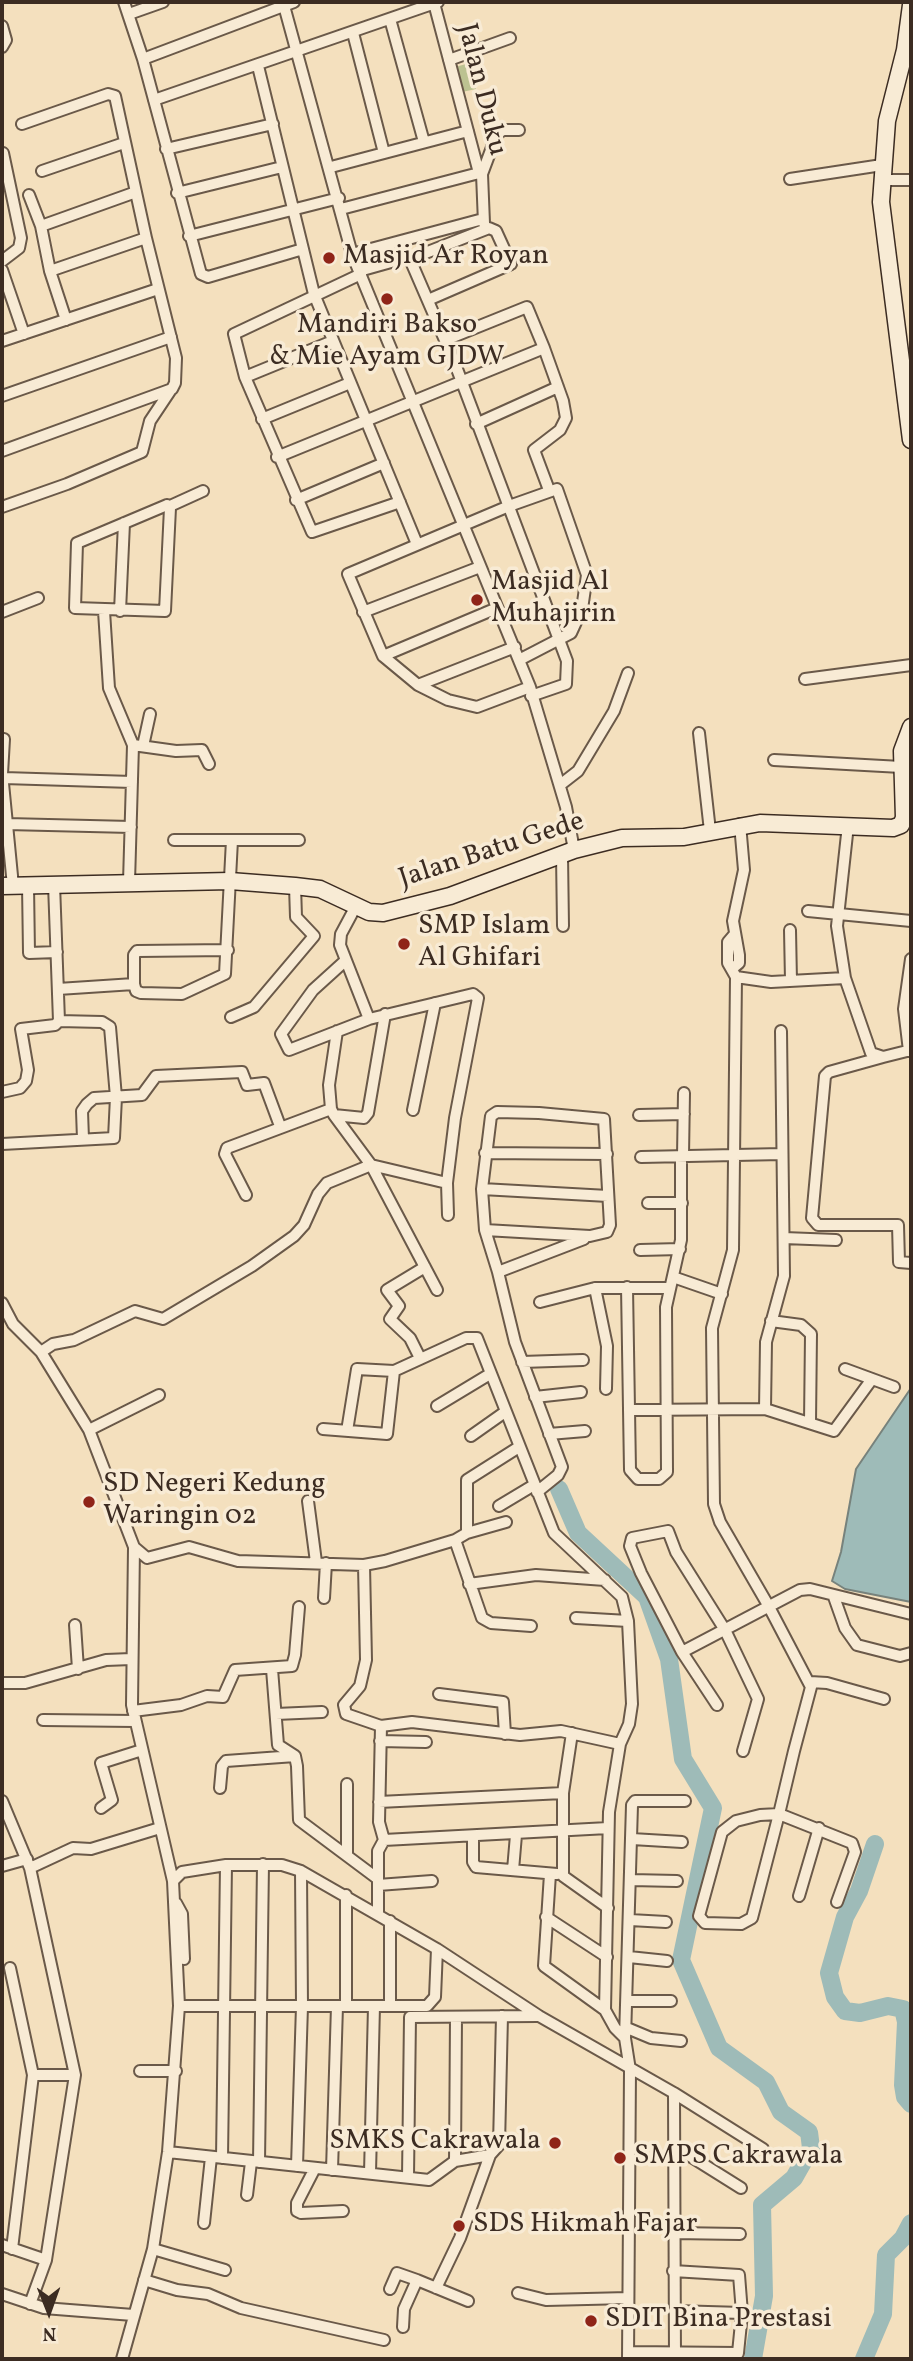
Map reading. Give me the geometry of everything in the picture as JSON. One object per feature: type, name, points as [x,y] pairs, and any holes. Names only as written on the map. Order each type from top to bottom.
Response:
[{"type":"street","points":[[124,2],[144,59],[177,193],[200,272],[206,277],[303,249]]},
{"type":"street","points":[[129,14],[163,2]]},
{"type":"street","points":[[154,100],[436,2]]},
{"type":"street","name":"Jalan Duku","points":[[189,236],[294,210],[340,204],[481,174],[449,60],[436,2]]},
{"type":"street","points":[[144,59],[287,3],[352,254],[515,647],[560,785],[568,853],[563,926]]},
{"type":"street","points":[[911,8],[908,50],[887,121],[882,173],[904,335],[911,440]]},
{"type":"street","points":[[390,19],[424,142]]},
{"type":"street","points":[[2,26],[6,40],[2,47]]},
{"type":"street","points":[[353,33],[384,153]]},
{"type":"street","points":[[449,60],[510,38]]},
{"type":"street","points":[[258,66],[314,294],[417,544]]},
{"type":"street","points":[[2,507],[67,484],[142,452],[150,421],[172,389],[177,365],[112,94],[22,124]]},
{"type":"street","points":[[166,149],[273,124]]},
{"type":"street","points":[[484,224],[481,174],[497,134],[503,130],[519,130]]},
{"type":"street","points":[[331,167],[468,131]]},
{"type":"street","points":[[42,171],[124,143]]},
{"type":"street","points":[[2,261],[19,248],[21,238],[3,153]]},
{"type":"street","points":[[177,193],[282,167]]},
{"type":"street","points":[[790,179],[882,173],[911,180]]},
{"type":"street","points":[[41,226],[136,192]]},
{"type":"street","points":[[29,195],[41,226],[50,271],[66,320]]},
{"type":"street","points":[[400,502],[314,533],[277,457],[245,377],[234,332],[360,272],[403,257],[410,259],[484,224]]},
{"type":"street","points":[[352,254],[484,224],[496,231],[511,266],[428,300]]},
{"type":"street","points":[[50,271],[146,238]]},
{"type":"street","points":[[410,259],[445,340],[476,424],[509,506],[561,640],[567,661],[566,684],[477,707],[448,700],[418,685],[383,656],[348,574],[417,544],[509,506],[549,490],[561,491],[587,575],[576,623],[571,633],[561,640],[519,660]]},
{"type":"street","points":[[2,270],[24,334]]},
{"type":"street","points":[[2,341],[158,289]]},
{"type":"street","points":[[445,340],[525,307],[530,308],[565,412],[564,424],[536,446],[533,453],[549,490]]},
{"type":"street","points":[[2,396],[171,337]]},
{"type":"street","points":[[245,377],[333,341]]},
{"type":"street","points":[[277,457],[544,348]]},
{"type":"street","points":[[262,419],[350,383]]},
{"type":"street","points":[[476,424],[558,387]]},
{"type":"street","points":[[2,451],[172,389]]},
{"type":"street","points":[[296,499],[384,463]]},
{"type":"street","points":[[170,506],[166,610],[76,609],[73,606],[76,545],[203,491]]},
{"type":"street","points":[[120,611],[124,523]]},
{"type":"street","points":[[363,612],[480,567]]},
{"type":"street","points":[[2,612],[38,598]]},
{"type":"street","points":[[383,656],[497,608]]},
{"type":"street","points":[[104,611],[109,688],[138,746]]},
{"type":"street","points":[[418,685],[515,647]]},
{"type":"street","points":[[805,678],[911,665]]},
{"type":"street","points":[[560,785],[578,771],[614,711],[628,673]]},
{"type":"street","points":[[129,882],[132,782],[138,746],[150,715]]},
{"type":"street","name":"Jalan Batu Gede","points":[[14,886],[230,881],[320,889],[375,913],[400,911],[484,886],[568,853],[622,838],[659,840],[740,824],[889,828],[901,825],[904,814],[901,767],[904,740],[911,727]]},
{"type":"street","points":[[699,733],[710,831]]},
{"type":"street","points":[[4,739],[4,807],[14,886],[29,953],[57,952]]},
{"type":"street","points":[[138,746],[176,751],[202,750],[209,764]]},
{"type":"street","points":[[774,760],[901,767]]},
{"type":"street","points":[[3,775],[132,782]]},
{"type":"street","points":[[7,824],[131,827]]},
{"type":"street","points":[[740,824],[744,870],[734,934],[728,942],[728,963],[734,972],[752,981],[845,978]]},
{"type":"street","points":[[848,825],[837,937],[845,978],[868,1048],[874,1055],[883,1057]]},
{"type":"street","points":[[174,840],[299,841]]},
{"type":"street","points":[[228,950],[137,951],[134,955],[134,984],[141,993],[182,994],[194,991],[225,974],[228,950],[232,840]]},
{"type":"street","points":[[54,884],[59,1021]]},
{"type":"street","points":[[231,1017],[254,1007],[314,936],[296,917],[295,886]]},
{"type":"street","points":[[356,906],[340,940],[345,961],[369,1019]]},
{"type":"street","points":[[808,912],[911,921]]},
{"type":"street","points":[[790,930],[791,981]]},
{"type":"street","points":[[911,959],[904,1009],[910,1050],[829,1072],[825,1076],[812,1218],[815,1223],[824,1225],[898,1225],[899,1262],[911,1263]]},
{"type":"street","points":[[345,961],[313,990],[280,1037],[291,1050],[385,1014],[473,994],[479,1001],[455,1118],[447,1183],[448,1215]]},
{"type":"street","points":[[734,972],[733,1250],[712,1328],[716,1511],[810,1682],[810,1691],[779,1814],[752,1918],[741,1924],[700,1920],[699,1911],[722,1832],[748,1817],[779,1814],[849,1840],[854,1846],[837,1902]]},
{"type":"street","points":[[58,989],[134,984]]},
{"type":"street","points":[[413,1110],[435,1003]]},
{"type":"street","points":[[246,1195],[225,1151],[280,1126],[332,1112],[360,1119],[368,1113],[385,1014]]},
{"type":"street","points":[[2,1092],[20,1088],[26,1081],[28,1070],[19,1034],[21,1029],[55,1025],[59,1021],[103,1022],[110,1027],[116,1097],[114,1138],[2,1144]]},
{"type":"street","points":[[337,1031],[329,1085],[332,1112],[371,1165],[437,1290]]},
{"type":"street","points":[[765,1409],[766,1342],[781,1292],[784,1238],[781,1031]]},
{"type":"street","points":[[83,1139],[84,1108],[94,1098],[142,1095],[156,1076],[238,1071],[244,1076],[247,1086],[264,1083],[280,1126]]},
{"type":"street","points":[[627,1287],[630,1470],[638,1479],[659,1479],[666,1475],[666,1307],[680,1249],[684,1093]]},
{"type":"street","points":[[485,1230],[590,1236],[603,1234],[609,1229],[607,1125],[600,1116],[497,1112],[489,1120],[482,1189],[485,1230],[522,1362],[562,1467],[556,1477],[499,1506]]},
{"type":"street","points":[[639,1115],[684,1114]]},
{"type":"street","points":[[485,1153],[607,1154]]},
{"type":"street","points":[[641,1157],[782,1154]]},
{"type":"street","points":[[41,1352],[53,1344],[74,1339],[135,1311],[163,1319],[252,1266],[294,1236],[304,1225],[318,1194],[327,1183],[371,1165],[447,1183]]},
{"type":"street","points":[[482,1189],[608,1196]]},
{"type":"street","points":[[648,1203],[682,1203]]},
{"type":"street","points":[[498,1272],[590,1236]]},
{"type":"street","points":[[784,1238],[836,1240]]},
{"type":"street","points":[[640,1250],[680,1249]]},
{"type":"street","points":[[419,1358],[410,1338],[390,1319],[399,1306],[387,1290],[425,1267]]},
{"type":"street","points":[[540,1302],[595,1288],[672,1283],[722,1294]]},
{"type":"street","points":[[595,1288],[607,1346],[606,1389]]},
{"type":"street","points":[[2,1303],[13,1324],[41,1352],[89,1430],[134,1547],[136,1571],[131,1659],[134,1716],[173,1881],[183,2006],[168,2152],[153,2249],[122,2359]]},
{"type":"street","points":[[771,1321],[801,1325],[811,1334],[810,1422]]},
{"type":"street","points":[[347,1431],[357,1368],[394,1371],[419,1358],[475,1337],[480,1341],[505,1412],[558,1539],[607,1580],[622,1597],[628,1621],[632,1704],[629,1724],[620,1744],[608,1828],[605,2010]]},
{"type":"street","points":[[522,1362],[583,1360]]},
{"type":"street","points":[[845,1369],[894,1387]]},
{"type":"street","points":[[323,1429],[387,1434],[394,1371]]},
{"type":"street","points":[[437,1406],[491,1374]]},
{"type":"street","points":[[631,1410],[765,1409],[838,1430],[872,1379]]},
{"type":"street","points":[[535,1397],[581,1392]]},
{"type":"street","points":[[89,1430],[159,1395]]},
{"type":"street","points":[[471,1436],[505,1412]]},
{"type":"street","points":[[549,1434],[586,1431]]},
{"type":"street","points":[[467,1533],[467,1480],[519,1447]]},
{"type":"street","points":[[308,1501],[321,1563],[324,1598]]},
{"type":"street","points":[[134,1547],[147,1558],[189,1547],[238,1561],[364,1564],[385,1561],[506,1522]]},
{"type":"street","points":[[717,1705],[682,1652],[641,1573],[630,1546],[632,1538],[668,1531],[676,1552],[724,1630],[758,1699],[743,1751]]},
{"type":"street","points":[[455,1540],[484,1620],[531,1626]]},
{"type":"street","points":[[364,1564],[366,1660],[360,1686],[344,1709],[349,1717],[381,1726],[412,1722],[505,1734],[550,1730],[620,1744]]},
{"type":"street","points":[[469,1584],[536,1575],[607,1580]]},
{"type":"street","points":[[682,1652],[800,1590],[911,1614]]},
{"type":"street","points":[[834,1597],[845,1628],[857,1645],[900,1656],[911,1653]]},
{"type":"street","points":[[43,1720],[134,1716],[207,1696],[223,1698],[235,1670],[288,1668],[293,1664],[299,1607]]},
{"type":"street","points":[[576,1618],[628,1621]]},
{"type":"street","points":[[75,1625],[78,1669]]},
{"type":"street","points":[[2,1683],[25,1683],[106,1660],[131,1659]]},
{"type":"street","points":[[272,1669],[279,1746],[295,1756]]},
{"type":"street","points":[[810,1682],[827,1683],[884,1699]]},
{"type":"street","points":[[439,1694],[503,1702],[505,1734]]},
{"type":"street","points":[[276,1714],[322,1712]]},
{"type":"street","points":[[381,1726],[379,1832],[384,1840]]},
{"type":"street","points":[[563,1876],[563,1793],[572,1733]]},
{"type":"street","points":[[380,1741],[426,1742]]},
{"type":"street","points":[[101,1808],[113,1800],[101,1763],[142,1750]]},
{"type":"street","points":[[220,1788],[222,1766],[226,1761],[295,1756]]},
{"type":"street","points":[[295,1756],[299,1820],[378,1882],[432,1881]]},
{"type":"street","points":[[346,1855],[347,1784]]},
{"type":"street","points":[[613,1788],[633,1802],[685,1801]]},
{"type":"street","points":[[379,1802],[563,1793]]},
{"type":"street","points":[[2,1801],[5,1816],[29,1863],[75,2075],[46,2260],[30,2304]]},
{"type":"street","points":[[633,1802],[626,2038],[629,2066],[628,2356],[738,2356],[742,2313],[739,2275],[673,2271]]},
{"type":"street","points":[[2,1866],[29,1863],[73,1848],[91,1849],[160,1828]]},
{"type":"street","points":[[384,1840],[608,1828]]},
{"type":"street","points":[[799,1896],[819,1828]]},
{"type":"street","points":[[513,1870],[516,1835]]},
{"type":"street","points":[[473,1837],[475,1866],[563,1876],[608,1908]]},
{"type":"street","points":[[632,1839],[682,1842]]},
{"type":"street","points":[[378,1914],[378,1851],[384,1840]]},
{"type":"street","points":[[247,2194],[255,2162],[263,2005],[263,1864]]},
{"type":"street","points":[[173,1881],[182,1872],[226,1866],[282,1865],[301,1871],[437,1949],[539,2016],[629,2066],[763,2149]]},
{"type":"street","points":[[204,2223],[217,2158],[224,2005],[226,1866]]},
{"type":"street","points":[[297,2166],[302,2006],[301,1871]]},
{"type":"street","points":[[550,1874],[544,1966],[605,2010],[615,2028],[626,2038],[681,2041]]},
{"type":"street","points":[[631,1880],[677,1881]]},
{"type":"street","points":[[332,2169],[346,1895]]},
{"type":"street","points":[[546,1917],[607,1957]]},
{"type":"street","points":[[630,1920],[666,1922]]},
{"type":"street","points":[[390,1921],[390,2006]]},
{"type":"street","points":[[183,2006],[431,2004],[435,1997],[437,1949]]},
{"type":"street","points":[[629,1957],[667,1961]]},
{"type":"street","points":[[10,1968],[33,2075],[7,2247],[46,2260]]},
{"type":"street","points":[[627,2001],[671,2001]]},
{"type":"street","points":[[370,2173],[373,2006]]},
{"type":"street","points":[[436,2288],[463,2230],[490,2155],[500,2139],[502,2016]]},
{"type":"street","points":[[408,2177],[410,2017],[539,2016]]},
{"type":"street","points":[[455,2161],[456,2017]]},
{"type":"street","points":[[140,2071],[176,2071]]},
{"type":"street","points":[[33,2075],[75,2075]]},
{"type":"street","points":[[674,2093],[675,2355]]},
{"type":"street","points":[[674,2146],[741,2188]]},
{"type":"street","points":[[168,2152],[429,2180],[455,2161],[490,2155]]},
{"type":"street","points":[[315,2168],[297,2203],[297,2211],[343,2211]]},
{"type":"street","points":[[674,2233],[740,2234]]},
{"type":"street","points":[[153,2249],[225,2270]]},
{"type":"street","points":[[390,2288],[398,2273],[468,2301]]},
{"type":"street","points":[[144,2280],[177,2290],[208,2294],[241,2308],[384,2340]]},
{"type":"street","points":[[403,2328],[404,2309],[417,2280]]},
{"type":"street","points":[[518,2293],[546,2300],[628,2298]]},
{"type":"street","points":[[2,2294],[30,2304],[133,2315]]},
{"type":"street","points":[[674,2311],[742,2313]]},
{"type":"green space","points":[[470,63],[476,89],[462,92],[455,67]]},
{"type":"water","points":[[911,1388],[911,1602],[845,1589],[832,1581],[841,1552],[856,1469]]},
{"type":"waterway","points":[[559,1489],[578,1533],[647,1597],[669,1659],[683,1759],[713,1808],[681,1960],[719,2048],[766,2082],[781,2112],[809,2132],[811,2148],[794,2178],[762,2205],[764,2296],[753,2359]]},
{"type":"waterway","points":[[875,1844],[859,1891],[845,1917],[829,1973],[835,1997],[845,2011],[860,2013],[888,2006],[903,2009],[906,2022],[903,2085],[905,2097],[911,2104]]},
{"type":"waterway","points":[[864,2359],[883,2314],[886,2255],[903,2238],[911,2223]]},
{"type":"place","name":"Masjid Ar Royan","points":[[329,258]]},
{"type":"place","name":"Mandiri Bakso & Mie Ayam GJDW","points":[[387,299]]},
{"type":"place","name":"Masjid Al Muhajirin","points":[[477,600]]},
{"type":"place","name":"SMP Islam Al Ghifari","points":[[404,944]]},
{"type":"place","name":"SD Negeri Kedung Waringin 02","points":[[89,1502]]},
{"type":"place","name":"SMKS Cakrawala","points":[[555,2143]]},
{"type":"place","name":"SMPS Cakrawala","points":[[620,2158]]},
{"type":"place","name":"SDS Hikmah Fajar","points":[[459,2226]]},
{"type":"place","name":"SDIT Bina Prestasi","points":[[591,2321]]}]
